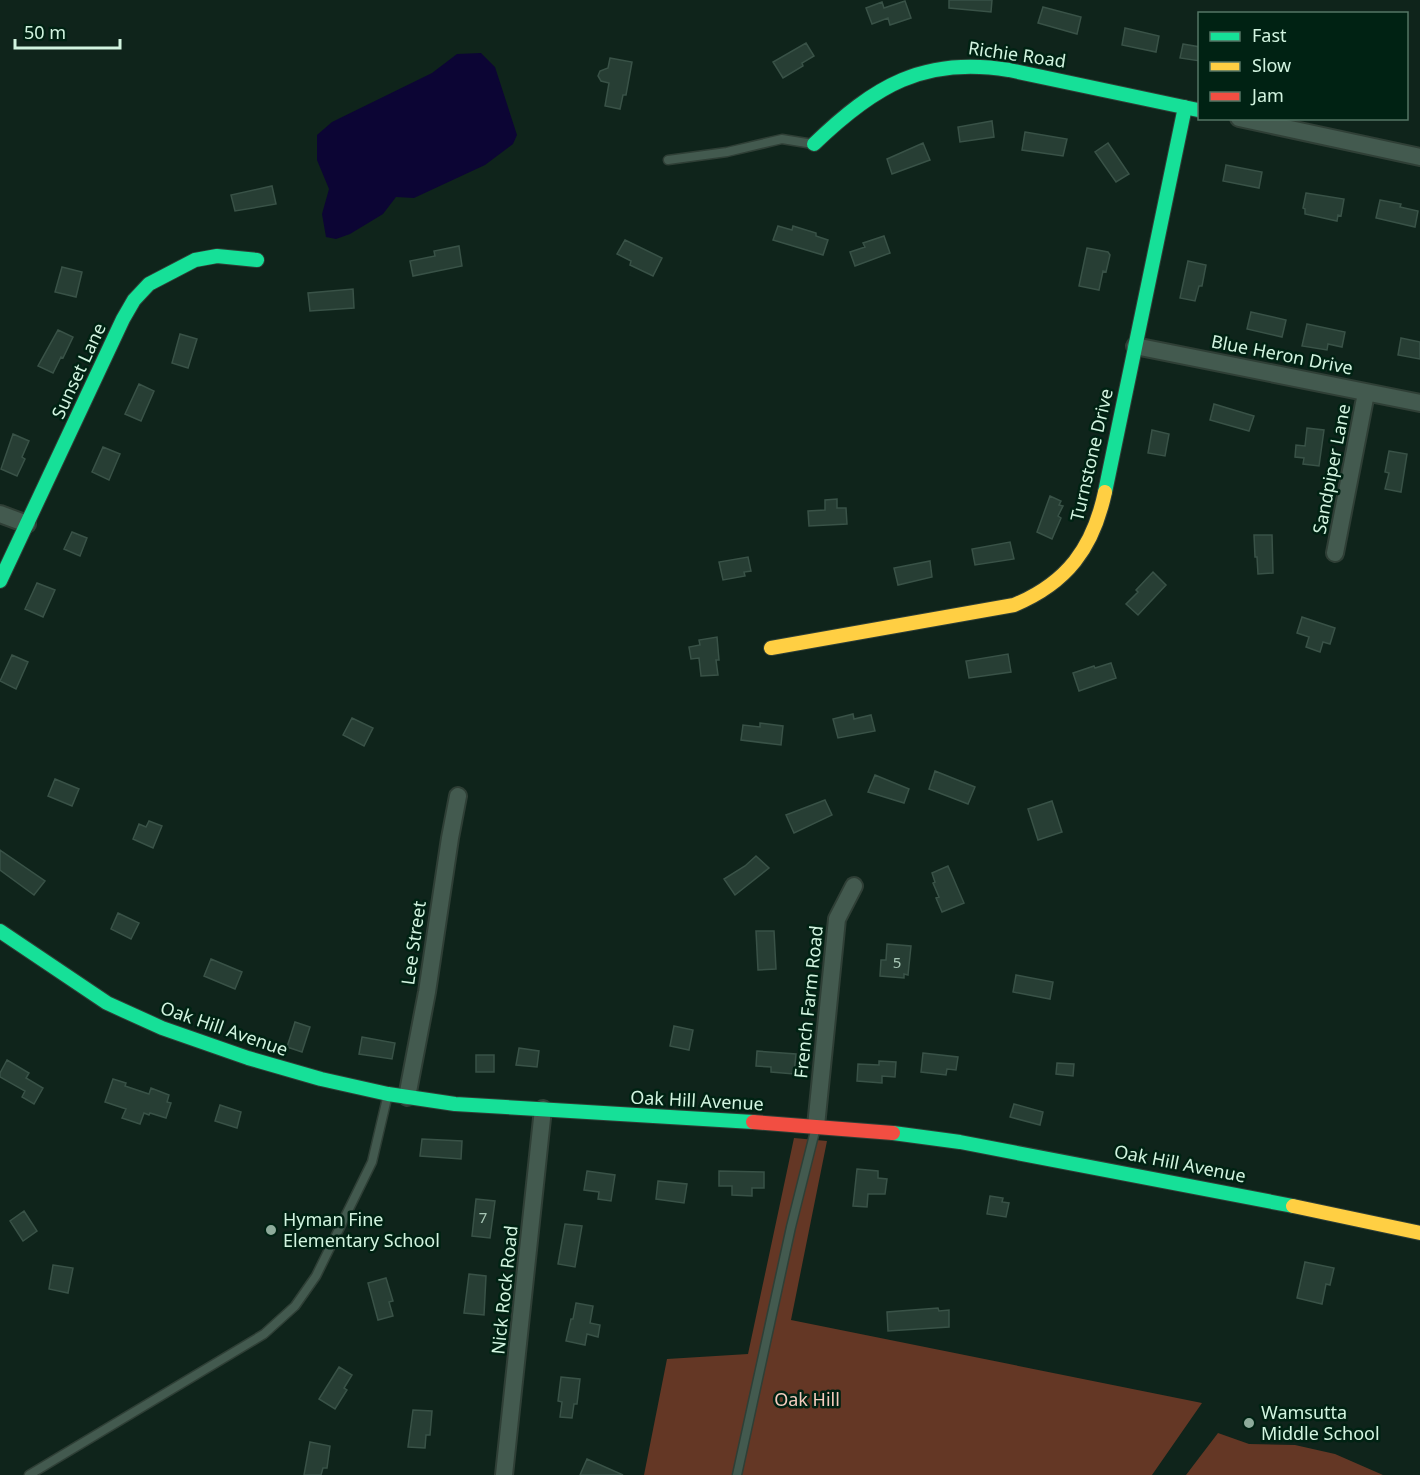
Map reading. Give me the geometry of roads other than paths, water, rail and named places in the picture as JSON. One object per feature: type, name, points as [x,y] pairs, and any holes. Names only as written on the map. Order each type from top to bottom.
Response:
[{"type":"street","name":"Richie Road","points":[[814,144],[840,118],[883,88],[929,71],[955,66],[1014,71],[1198,110]]},
{"type":"street","name":"Turnstone Drive","points":[[771,648],[1014,605],[1045,591],[1059,580],[1081,554],[1098,519],[1185,107]]},
{"type":"street","points":[[1248,120],[1420,157]]},
{"type":"street","name":"Sunset Lane","points":[[0,581],[134,300],[149,284],[195,260],[217,256],[257,260]]},
{"type":"street","name":"Blue Heron Drive","points":[[1136,346],[1420,403]]},
{"type":"street","name":"Sandpiper Lane","points":[[1335,553],[1366,393]]},
{"type":"street","points":[[0,514],[27,525]]},
{"type":"street","name":"Lee Street","points":[[407,1097],[427,992],[458,795]]},
{"type":"street","name":"French Farm Road","points":[[816,1126],[837,919],[854,886]]},
{"type":"street","name":"Oak Hill Avenue","points":[[0,931],[107,1003],[162,1028],[311,1076],[388,1094],[455,1104],[896,1133],[1008,1150],[1249,1196],[1420,1233]]},
{"type":"street","name":"Nick Rock Road","points":[[504,1475],[543,1109]]},
{"type":"lane","points":[[668,160],[727,152],[782,139],[814,144]]},
{"type":"lane","points":[[29,1475],[264,1334],[295,1306],[316,1276],[372,1162],[388,1094]]},
{"type":"lane","points":[[737,1475],[791,1227],[816,1126]]},
{"type":"place","name":"Hyman Fine Elementary School","points":[[271,1230]]},
{"type":"place","name":"Wamsutta Middle School","points":[[1249,1423]]},
{"type":"park label","name":"Oak Hill","points":[[807,1400]]}]
